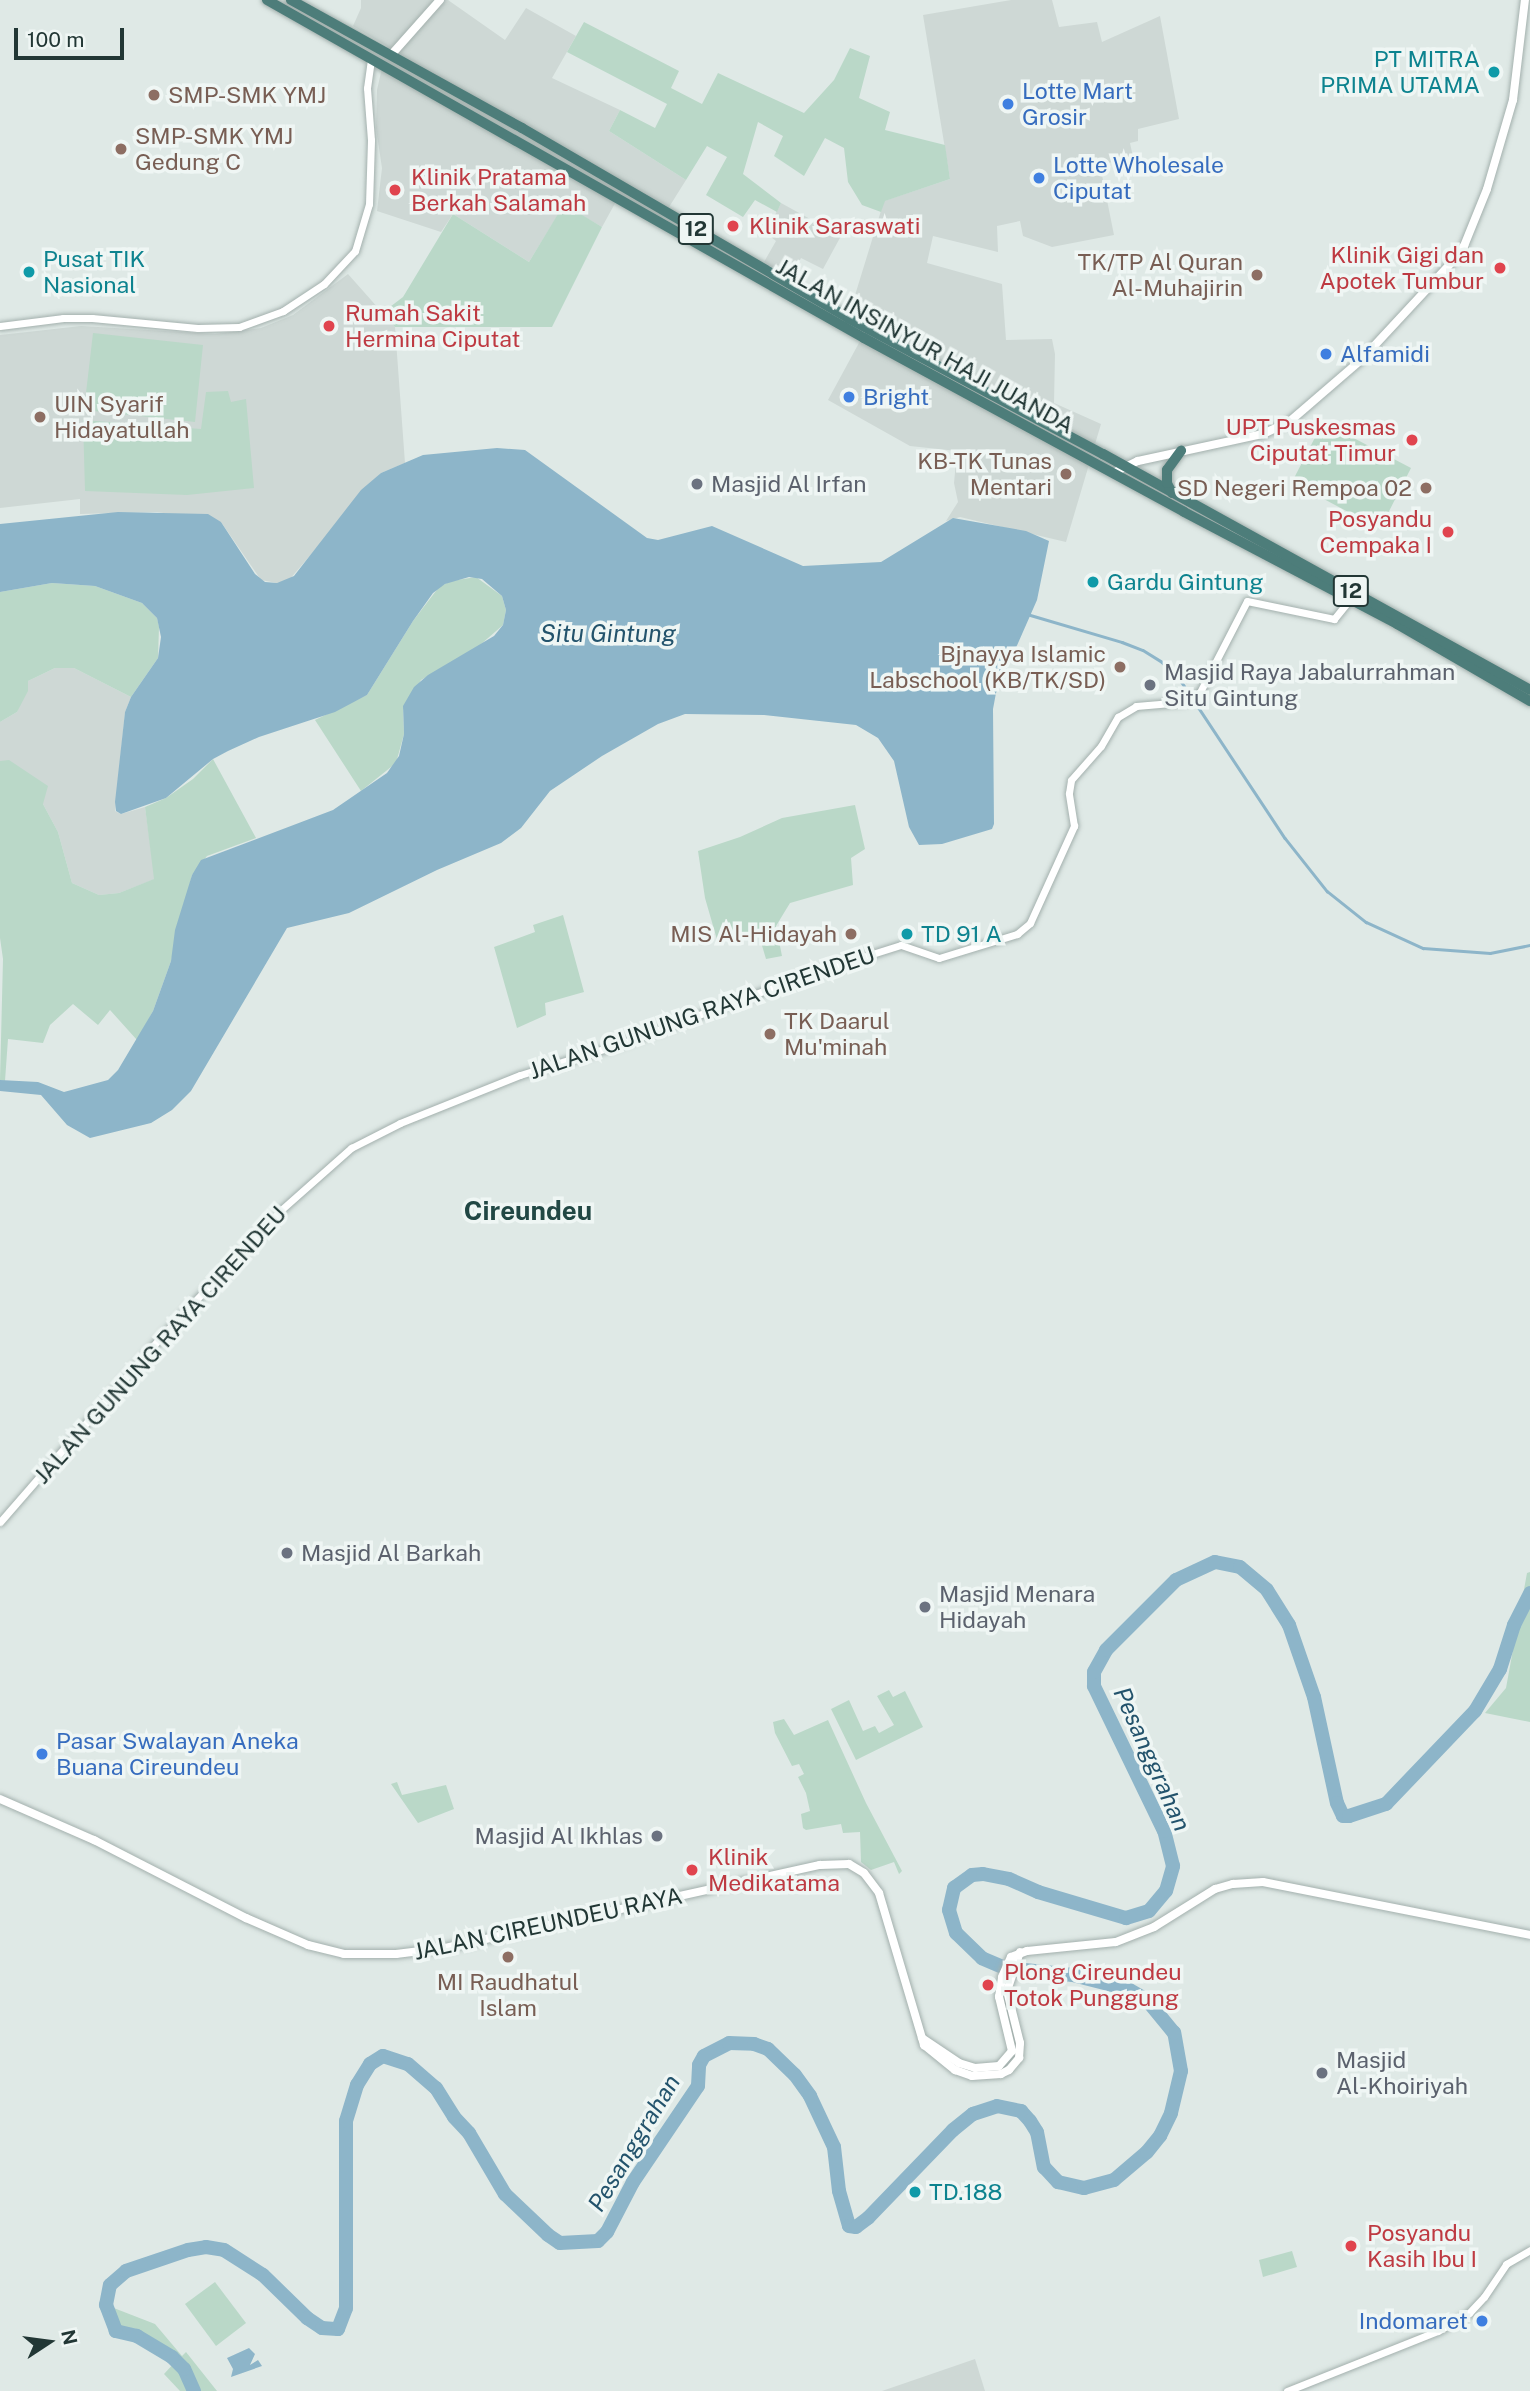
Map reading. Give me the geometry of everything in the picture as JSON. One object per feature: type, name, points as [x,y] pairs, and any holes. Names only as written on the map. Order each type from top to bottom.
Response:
[{"type":"highway","name":"JALAN INSINYUR HAJI JUANDA","points":[[267,0],[864,338],[1172,493],[1530,690]]},
{"type":"highway","name":"JALAN INSINYUR HAJI JUANDA","points":[[291,0],[392,54],[848,318],[1120,469],[1184,512],[1350,599],[1530,701]]},
{"type":"highway","points":[[385,65],[392,54]]},
{"type":"highway","points":[[1172,493],[1167,483],[1167,470],[1181,451]]},
{"type":"main road","points":[[392,54],[440,0]]},
{"type":"main road","points":[[1120,469],[1181,451],[1263,435],[1303,412],[1363,359],[1453,261],[1470,233],[1487,189],[1513,100],[1525,0]]},
{"type":"main road","name":"JALAN CIREUNDEU RAYA","points":[[0,1799],[94,1840],[246,1918],[308,1945],[344,1954],[396,1954],[445,1948],[820,1865],[849,1864],[864,1873],[879,1893],[922,2038],[928,2050],[955,2070],[972,2076],[994,2076],[1009,2070],[1018,2058],[1020,2043],[1008,2000],[1006,1978],[1010,1963],[1020,1952],[1116,1942],[1154,1927],[1215,1889],[1249,1882],[1530,1935]]},
{"type":"street","points":[[0,326],[82,318],[188,327],[239,327],[283,311],[324,284],[355,251],[369,204],[371,140],[367,88],[371,58]]},
{"type":"street","name":"JALAN GUNUNG RAYA CIRENDEU","points":[[0,1522],[159,1339],[281,1210],[351,1148],[395,1125],[520,1075],[620,1044],[812,973],[901,945],[939,958],[1017,934],[1030,923],[1074,826],[1069,786],[1076,773],[1092,758],[1118,717],[1127,709],[1188,700],[1197,694],[1210,678],[1247,601],[1334,620],[1350,599]]},
{"type":"street","points":[[1287,2391],[1438,2331],[1469,2313],[1485,2297],[1506,2264],[1530,2250]]},
{"type":"shaded area","points":[[361,0],[448,0],[505,40],[526,8],[576,36],[552,78],[620,110],[609,131],[686,180],[659,223],[618,198],[602,227],[564,205],[529,262],[453,214],[441,232],[377,211],[382,168],[376,128],[377,90],[387,46],[353,26],[361,8]]},
{"type":"shaded area","points":[[1011,0],[1052,0],[1059,27],[1097,22],[1102,42],[1160,16],[1179,119],[1138,129],[1138,141],[1130,143],[1133,157],[1100,165],[1114,235],[1052,247],[1023,236],[1020,221],[997,226],[998,252],[933,236],[927,263],[1002,284],[1006,340],[1052,339],[1055,354],[1054,403],[1101,424],[1066,542],[960,517],[946,521],[958,502],[954,483],[957,451],[910,446],[828,400],[860,341],[844,331],[884,201],[950,179],[923,15]]},
{"type":"shaded area","points":[[781,203],[841,236],[823,269],[801,258],[790,279],[764,262],[776,241],[766,233]]},
{"type":"shaded area","points":[[348,274],[395,327],[405,463],[381,473],[289,580],[277,583],[261,580],[221,522],[157,512],[80,514],[80,499],[0,508],[0,335],[81,326],[215,334],[261,328],[293,315]]},
{"type":"shaded area","points":[[55,668],[74,668],[131,697],[125,712],[115,811],[121,814],[145,807],[155,879],[119,893],[99,895],[72,883],[58,832],[43,804],[0,789],[0,722],[17,712],[28,681]]},
{"type":"shaded area","points":[[975,2359],[985,2391],[882,2391]]},
{"type":"green space","points":[[584,22],[679,71],[671,88],[702,104],[718,73],[804,113],[834,80],[850,48],[870,56],[859,98],[890,112],[885,130],[945,145],[950,179],[885,201],[881,212],[862,205],[848,182],[844,148],[825,138],[804,176],[774,156],[783,136],[758,122],[743,174],[781,203],[777,212],[755,200],[743,217],[706,195],[727,157],[707,146],[686,180],[609,131],[620,110],[655,128],[667,104],[567,52]]},
{"type":"green space","points":[[564,204],[602,227],[552,327],[395,327],[382,313],[403,297],[453,214],[529,262]]},
{"type":"green space","points":[[93,333],[203,345],[195,422],[84,410]]},
{"type":"green space","points":[[228,391],[231,402],[246,399],[254,488],[187,495],[85,491],[83,420],[201,429],[206,392]]},
{"type":"green space","points":[[1323,422],[1411,468],[1380,529],[1292,482]]},
{"type":"green space","points":[[476,577],[502,596],[506,610],[503,625],[480,645],[421,680],[403,710],[404,734],[396,763],[361,791],[315,720],[367,695],[413,621],[439,587],[451,581]]},
{"type":"green space","points":[[52,583],[95,586],[142,603],[157,618],[158,658],[131,697],[74,668],[55,668],[28,681],[28,691],[17,712],[0,722],[0,592]]},
{"type":"green space","points":[[213,759],[256,838],[207,856],[192,875],[171,961],[153,1011],[137,1040],[110,1010],[98,1025],[73,1004],[50,1025],[43,1043],[8,1039],[5,1081],[0,1080],[3,959],[0,938],[0,761],[9,760],[48,786],[43,804],[58,832],[72,883],[99,895],[119,893],[154,879],[145,807],[166,798],[193,779]]},
{"type":"green space","points":[[855,805],[865,849],[851,858],[853,885],[790,903],[776,926],[782,956],[766,959],[758,932],[718,943],[705,898],[698,851],[740,837],[782,818]]},
{"type":"green space","points":[[563,915],[584,992],[545,1003],[546,1015],[517,1028],[494,947],[535,932],[533,925]]},
{"type":"green space","points":[[1530,1572],[1530,1722],[1485,1713],[1506,1688],[1527,1573]]},
{"type":"green space","points":[[889,1690],[893,1697],[905,1691],[923,1727],[856,1760],[831,1709],[849,1700],[863,1731],[875,1726],[879,1733],[894,1725],[877,1696]]},
{"type":"green space","points":[[784,1719],[794,1735],[828,1720],[866,1803],[902,1871],[899,1874],[894,1862],[871,1870],[861,1862],[860,1832],[843,1833],[841,1824],[806,1830],[803,1828],[801,1814],[810,1811],[806,1793],[798,1777],[804,1774],[799,1764],[792,1766],[775,1733],[773,1722]]},
{"type":"green space","points":[[397,1782],[402,1795],[446,1785],[454,1809],[418,1823],[391,1784]]},
{"type":"green space","points":[[1292,2251],[1297,2267],[1263,2277],[1259,2260]]},
{"type":"green space","points":[[215,2282],[246,2323],[216,2346],[185,2304]]},
{"type":"green space","points":[[106,2305],[155,2324],[182,2356],[186,2352],[217,2391],[180,2391],[164,2374],[176,2361],[137,2336],[116,2331]]},
{"type":"water","name":"Situ Gintung","points":[[497,448],[525,450],[647,538],[658,540],[712,526],[803,566],[881,562],[953,518],[1026,531],[1049,541],[1037,600],[996,693],[993,709],[992,829],[942,844],[919,845],[909,827],[894,761],[878,738],[856,725],[764,715],[685,714],[658,724],[602,756],[550,791],[521,828],[501,843],[437,870],[349,913],[287,928],[191,1091],[172,1110],[151,1123],[90,1138],[67,1125],[41,1095],[0,1091],[0,1080],[38,1082],[64,1092],[108,1080],[118,1070],[153,1011],[171,961],[175,930],[192,875],[201,860],[333,810],[387,773],[399,756],[404,734],[403,706],[414,687],[428,675],[494,636],[503,625],[506,610],[502,596],[482,579],[469,577],[445,584],[433,593],[413,621],[367,695],[335,712],[259,737],[228,751],[213,759],[166,798],[121,814],[116,811],[115,802],[125,712],[131,697],[158,658],[161,637],[157,618],[142,603],[95,586],[52,583],[0,592],[0,524],[118,512],[208,514],[221,522],[255,574],[265,582],[277,583],[294,576],[361,490],[381,473],[423,455]]},
{"type":"water","points":[[249,2348],[255,2354],[250,2365],[258,2360],[262,2366],[231,2377],[233,2369],[227,2358]]},
{"type":"waterway","points":[[1027,614],[1122,642],[1143,650],[1162,662],[1181,681],[1285,838],[1327,891],[1366,922],[1423,948],[1490,953],[1530,945]]},
{"type":"waterway","name":"Pesanggrahan","points":[[194,2391],[184,2369],[172,2357],[137,2336],[116,2331],[106,2305],[110,2285],[126,2271],[188,2250],[206,2247],[224,2250],[263,2275],[307,2318],[322,2328],[338,2329],[346,2308],[346,2121],[357,2085],[370,2064],[383,2056],[408,2064],[436,2088],[454,2117],[469,2133],[505,2194],[560,2243],[598,2241],[607,2232],[633,2182],[698,2086],[699,2065],[704,2056],[729,2043],[754,2044],[768,2049],[795,2075],[810,2096],[834,2147],[839,2191],[849,2226],[856,2227],[868,2218],[953,2130],[973,2114],[997,2106],[1021,2111],[1030,2121],[1037,2132],[1044,2167],[1058,2182],[1084,2188],[1114,2180],[1147,2152],[1160,2136],[1171,2113],[1181,2071],[1174,2033],[1147,2000],[1128,1989],[1073,1975],[1005,1968],[982,1958],[956,1933],[949,1910],[954,1888],[972,1875],[983,1874],[1009,1879],[1038,1892],[1126,1918],[1149,1911],[1166,1891],[1173,1866],[1164,1831],[1094,1686],[1094,1672],[1106,1650],[1176,1580],[1215,1562],[1240,1567],[1267,1590],[1289,1625],[1314,1697],[1337,1803],[1343,1816],[1349,1816],[1386,1804],[1475,1711],[1500,1669],[1514,1625],[1530,1593]]},
{"type":"place","name":"PT MITRA PRIMA UTAMA","points":[[1494,72]]},
{"type":"place","name":"SMP-SMK YMJ","points":[[154,95]]},
{"type":"place","name":"Lotte Mart Grosir","points":[[1008,104]]},
{"type":"place","name":"SMP-SMK YMJ Gedung C","points":[[121,149]]},
{"type":"place","name":"Lotte Wholesale Ciputat","points":[[1039,178]]},
{"type":"place","name":"Klinik Pratama Berkah Salamah","points":[[395,190]]},
{"type":"place","name":"Klinik Saraswati","points":[[733,226]]},
{"type":"place","name":"Klinik Gigi dan Apotek Tumbur","points":[[1500,268]]},
{"type":"place","name":"Pusat TIK Nasional","points":[[29,272]]},
{"type":"place","name":"TK/TP Al Quran Al-Muhajirin","points":[[1257,275]]},
{"type":"place","name":"Rumah Sakit Hermina Ciputat","points":[[329,326]]},
{"type":"place","name":"Alfamidi","points":[[1326,354]]},
{"type":"place","name":"Bright","points":[[849,397]]},
{"type":"place","name":"UIN Syarif Hidayatullah","points":[[40,417]]},
{"type":"place","name":"UPT Puskesmas Ciputat Timur","points":[[1412,440]]},
{"type":"place","name":"KB-TK Tunas Mentari","points":[[1066,474]]},
{"type":"place","name":"Masjid Al Irfan","points":[[697,484]]},
{"type":"place","name":"SD Negeri Rempoa 02","points":[[1426,488]]},
{"type":"place","name":"Posyandu Cempaka I","points":[[1448,532]]},
{"type":"place","name":"Gardu Gintung","points":[[1093,582]]},
{"type":"place","name":"Bjnayya Islamic Labschool (KB/TK/SD)","points":[[1120,667]]},
{"type":"place","name":"Masjid Raya Jabalurrahman Situ Gintung","points":[[1150,685]]},
{"type":"place","name":"MIS Al-Hidayah","points":[[851,934]]},
{"type":"place","name":"TD 91 A","points":[[907,934]]},
{"type":"place","name":"TK Daarul Mu'minah","points":[[770,1034]]},
{"type":"place","name":"Masjid Al Barkah","points":[[287,1553]]},
{"type":"place","name":"Masjid Menara Hidayah","points":[[925,1607]]},
{"type":"place","name":"Pasar Swalayan Aneka Buana Cireundeu","points":[[42,1754]]},
{"type":"place","name":"Masjid Al Ikhlas","points":[[657,1836]]},
{"type":"place","name":"Klinik Medikatama","points":[[692,1870]]},
{"type":"place","name":"MI Raudhatul Islam","points":[[508,1957]]},
{"type":"place","name":"Plong Cireundeu Totok Punggung","points":[[988,1985]]},
{"type":"place","name":"Masjid Al-Khoiriyah","points":[[1322,2073]]},
{"type":"place","name":"TD.188","points":[[915,2192]]},
{"type":"place","name":"Posyandu Kasih Ibu I","points":[[1351,2246]]},
{"type":"place","name":"Indomaret","points":[[1482,2321]]},
{"type":"district","name":"Cireundeu","points":[[528,1211]]}]
